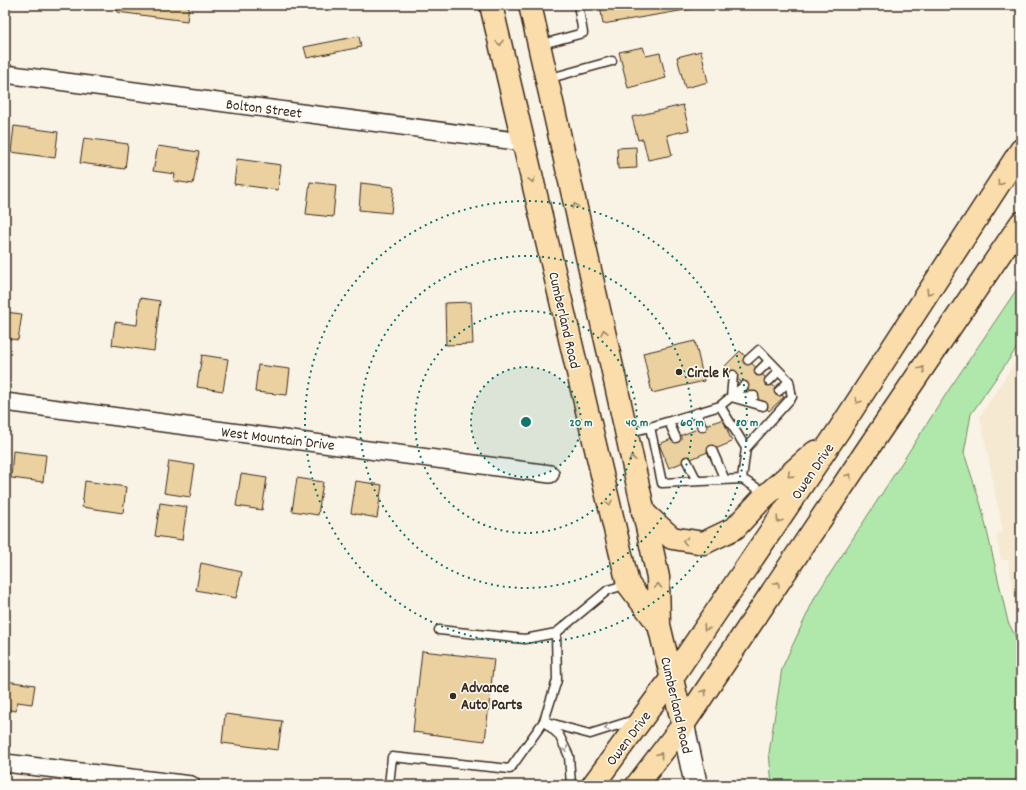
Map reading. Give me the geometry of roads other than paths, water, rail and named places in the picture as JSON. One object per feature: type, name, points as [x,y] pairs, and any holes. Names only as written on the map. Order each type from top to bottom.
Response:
[{"type":"main road","name":"Cumberland Road","points":[[491,5],[628,584],[659,626]]},
{"type":"main road","name":"Cumberland Road","points":[[530,5],[658,577],[659,626],[696,785]]},
{"type":"main road","name":"Owen Drive","points":[[592,785],[672,679],[840,430],[1021,150]]},
{"type":"main road","points":[[637,785],[683,725],[869,446],[1021,223]]},
{"type":"main road","points":[[643,512],[672,538],[704,543],[734,528],[768,494],[840,430]]},
{"type":"street","name":"Bolton Street","points":[[5,74],[524,142]]},
{"type":"street","name":"West Mountain Drive","points":[[5,402],[550,474]]},
{"type":"street","points":[[5,763],[191,785]]},
{"type":"lane","points":[[538,45],[583,33],[578,5]]},
{"type":"lane","points":[[546,79],[612,61]]},
{"type":"lane","points":[[742,479],[746,448],[792,397],[789,381],[759,350],[748,360]]},
{"type":"lane","points":[[759,371],[769,361]]},
{"type":"lane","points":[[769,381],[779,371]]},
{"type":"lane","points":[[730,397],[733,375]]},
{"type":"lane","points":[[779,391],[789,381]]},
{"type":"lane","points":[[626,433],[669,422],[720,406],[744,386]]},
{"type":"lane","points":[[730,397],[754,396]]},
{"type":"lane","points":[[730,397],[763,406]]},
{"type":"lane","points":[[720,406],[746,448]]},
{"type":"lane","points":[[696,413],[702,427]]},
{"type":"lane","points":[[669,422],[676,438]]},
{"type":"lane","points":[[650,427],[662,483],[742,479],[768,494]]},
{"type":"lane","points":[[712,450],[725,480]]},
{"type":"lane","points":[[687,461],[697,481]]},
{"type":"lane","points":[[439,630],[525,639],[556,633],[608,590],[628,584]]},
{"type":"lane","points":[[389,785],[392,757],[510,769],[544,721],[557,680],[556,633]]},
{"type":"lane","points":[[544,721],[590,734],[645,716]]},
{"type":"lane","points":[[544,721],[558,735],[569,756],[570,785]]},
{"type":"place","name":"Circle K","points":[[679,372]]},
{"type":"place","name":"Advance Auto Parts","points":[[453,696]]}]
